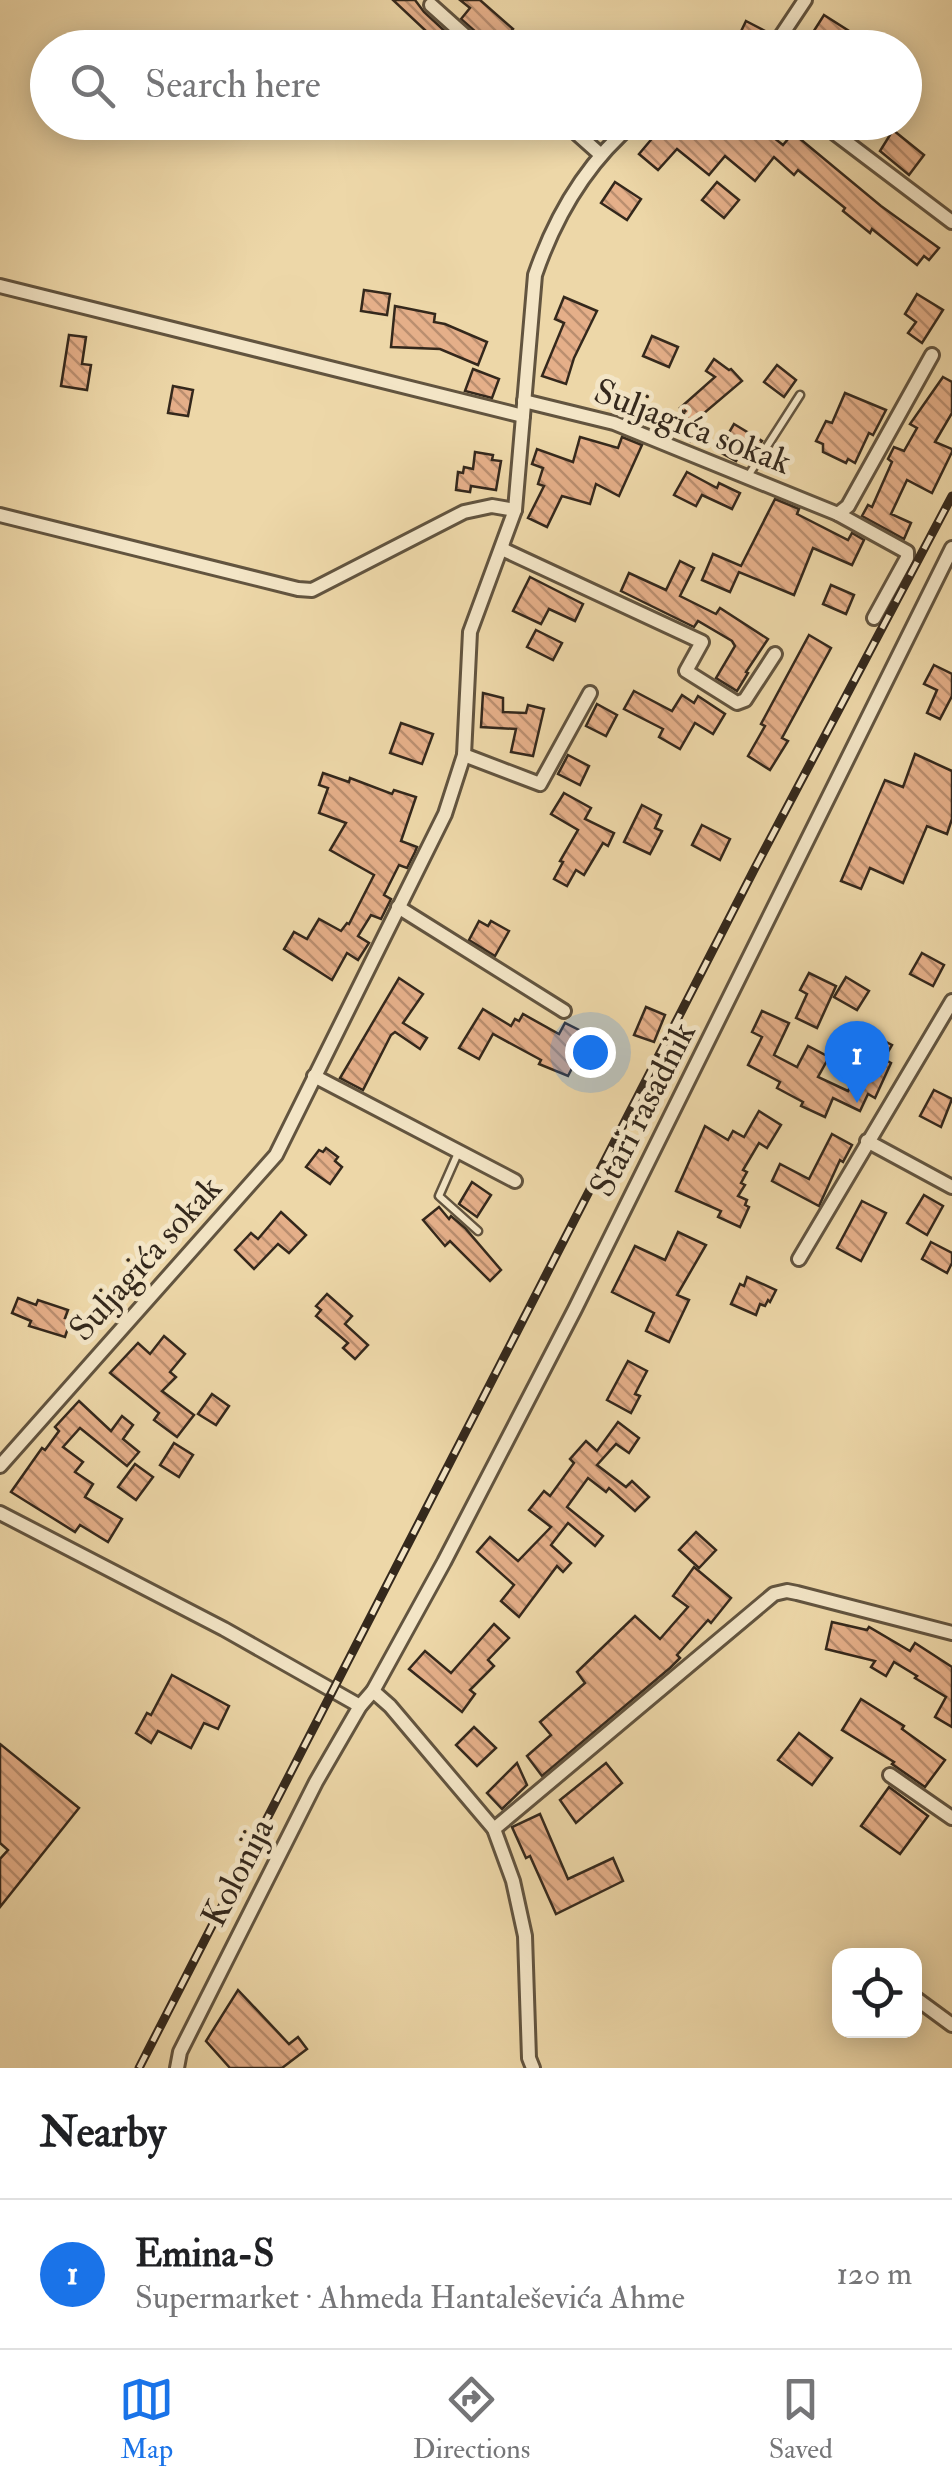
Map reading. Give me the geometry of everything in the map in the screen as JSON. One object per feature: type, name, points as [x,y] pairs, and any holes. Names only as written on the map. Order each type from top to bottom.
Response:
[{"type":"street","points":[[785,30],[805,0]]},
{"type":"street","points":[[431,5],[459,30]]},
{"type":"street","points":[[584,140],[601,155]]},
{"type":"street","name":"Suljagića sokak","points":[[0,1466],[276,1155],[445,814],[464,755],[470,632],[514,510],[535,276],[565,206],[616,140]]},
{"type":"street","points":[[844,140],[952,222]]},
{"type":"street","points":[[0,286],[523,416]]},
{"type":"street","points":[[838,514],[848,506],[932,355]]},
{"type":"street","name":"Suljagića sokak","points":[[524,401],[614,423],[838,514],[907,552],[908,558],[874,618]]},
{"type":"street","points":[[0,514],[312,590],[464,512],[492,506],[514,510]]},
{"type":"street","points":[[502,548],[702,642],[686,671],[737,702],[745,700],[774,654]]},
{"type":"street","name":"Stari rasadnik","points":[[360,1706],[373,1691],[444,1562],[575,1309],[952,548]]},
{"type":"street","points":[[464,755],[540,784],[590,693]]},
{"type":"street","points":[[398,908],[564,1011]]},
{"type":"street","points":[[799,1259],[952,1002]]},
{"type":"street","points":[[314,1076],[515,1182]]},
{"type":"street","points":[[867,1141],[952,1186]]},
{"type":"street","points":[[0,1512],[224,1629],[360,1706]]},
{"type":"street","points":[[494,1830],[774,1594],[797,1593],[952,1633]]},
{"type":"street","points":[[373,1691],[494,1830],[513,1881],[525,1936],[529,2058],[533,2068]]},
{"type":"street","name":"Kolonija","points":[[177,2068],[180,2052],[307,1798],[360,1706]]},
{"type":"street","points":[[890,1775],[952,1818]]},
{"type":"street","points":[[922,2003],[952,2025]]},
{"type":"lane","points":[[747,476],[800,395]]},
{"type":"lane","points":[[458,1152],[439,1196],[478,1232]]},
{"type":"building","points":[[393,0],[415,0],[444,30],[425,30]]},
{"type":"building","points":[[460,0],[480,0],[513,29],[474,30],[461,19],[470,8]]},
{"type":"building","points":[[824,15],[847,30],[814,30]]},
{"type":"building","points":[[746,21],[763,30],[742,30]]},
{"type":"building","points":[[651,140],[777,140],[783,145],[787,140],[801,140],[939,248],[929,260],[924,256],[917,265],[872,229],[870,233],[798,170],[794,175],[774,157],[755,181],[725,156],[709,175],[677,149],[658,170],[639,154]]},
{"type":"building","points":[[887,140],[905,140],[924,155],[909,175],[880,151]]},
{"type":"building","points":[[615,182],[641,199],[627,220],[601,203]]},
{"type":"building","points":[[717,182],[739,200],[724,218],[702,200]]},
{"type":"building","points":[[364,290],[390,294],[387,315],[361,311]]},
{"type":"building","points":[[917,294],[943,310],[922,343],[908,333],[916,322],[905,314]]},
{"type":"building","points":[[564,297],[597,311],[566,384],[542,376],[564,323],[555,319]]},
{"type":"building","points":[[395,306],[435,314],[434,322],[487,342],[478,365],[440,349],[391,347]]},
{"type":"building","points":[[69,335],[86,337],[82,364],[91,365],[87,390],[61,386]]},
{"type":"building","points":[[652,336],[678,347],[669,367],[643,356]]},
{"type":"building","points":[[714,359],[742,381],[697,419],[702,422],[690,441],[674,431],[684,414],[680,408],[715,377],[706,371]]},
{"type":"building","points":[[777,365],[796,380],[784,397],[764,382]]},
{"type":"building","points":[[473,369],[499,379],[492,398],[465,391]]},
{"type":"building","points":[[943,377],[952,382],[952,413],[935,442],[952,452],[932,493],[907,480],[891,514],[911,523],[904,539],[862,516],[868,505],[872,507],[892,462],[888,459],[894,447],[904,451],[917,428],[910,424]]},
{"type":"building","points":[[173,386],[193,390],[188,416],[168,413]]},
{"type":"building","points":[[845,393],[886,410],[873,435],[869,433],[855,463],[823,452],[823,444],[816,441],[826,421],[832,423]]},
{"type":"building","points":[[734,424],[762,441],[754,453],[744,448],[736,461],[718,451]]},
{"type":"building","points":[[580,437],[618,448],[622,437],[642,445],[619,496],[596,484],[590,504],[562,496],[547,527],[528,518],[544,486],[538,484],[543,468],[532,464],[537,449],[573,462]]},
{"type":"building","points":[[475,452],[493,455],[492,460],[501,461],[496,490],[471,486],[470,492],[456,490],[458,472],[463,473],[464,467],[473,469]]},
{"type":"building","points":[[687,472],[717,488],[719,483],[740,493],[732,509],[702,495],[696,506],[674,495]]},
{"type":"building","points":[[775,499],[799,509],[797,514],[848,540],[852,533],[864,540],[852,565],[813,548],[794,595],[739,572],[730,592],[702,580],[713,554],[741,566]]},
{"type":"building","points":[[680,561],[694,568],[680,596],[716,614],[720,608],[768,639],[737,691],[716,678],[735,646],[732,641],[698,621],[694,627],[621,591],[629,573],[666,590]]},
{"type":"building","points":[[530,577],[583,604],[575,621],[549,609],[541,624],[513,611]]},
{"type":"building","points":[[831,585],[854,595],[846,614],[823,604]]},
{"type":"building","points":[[536,630],[562,643],[553,660],[527,647]]},
{"type":"building","points":[[809,635],[831,648],[782,738],[788,741],[770,770],[748,756]]},
{"type":"building","points":[[934,665],[952,674],[952,696],[940,719],[927,713],[937,690],[924,684]]},
{"type":"building","points":[[634,691],[672,711],[682,695],[694,703],[698,696],[725,714],[713,734],[695,723],[680,749],[659,737],[663,729],[624,709]]},
{"type":"building","points":[[483,693],[503,698],[503,712],[526,713],[528,705],[544,709],[533,756],[511,752],[516,729],[481,727]]},
{"type":"building","points":[[597,704],[617,715],[606,736],[586,726]]},
{"type":"building","points":[[401,723],[433,734],[422,764],[390,753]]},
{"type":"building","points":[[915,754],[952,771],[952,819],[947,834],[927,826],[903,883],[870,868],[861,889],[841,881],[885,780],[903,787]]},
{"type":"building","points":[[568,755],[589,766],[580,785],[558,774]]},
{"type":"building","points":[[323,773],[349,782],[350,778],[392,794],[394,790],[416,797],[401,841],[417,847],[415,852],[407,868],[399,865],[384,895],[391,899],[381,919],[371,915],[358,936],[369,943],[358,960],[347,953],[332,980],[284,949],[294,932],[307,939],[319,919],[341,931],[349,924],[374,875],[330,850],[346,823],[319,813],[328,788],[319,785]]},
{"type":"building","points":[[564,793],[591,808],[585,819],[614,833],[608,846],[603,843],[584,875],[576,870],[567,886],[554,879],[578,830],[551,814]]},
{"type":"building","points":[[642,805],[661,815],[655,828],[662,831],[650,854],[624,842]]},
{"type":"building","points":[[702,825],[730,839],[720,860],[692,845]]},
{"type":"building","points":[[479,921],[488,926],[491,921],[509,931],[495,956],[469,940]]},
{"type":"building","points":[[922,953],[944,965],[933,986],[910,974]]},
{"type":"building","points":[[809,973],[836,986],[817,1028],[796,1018],[807,994],[800,990]]},
{"type":"building","points":[[846,977],[869,991],[857,1010],[834,997]]},
{"type":"building","points":[[399,978],[423,994],[403,1023],[427,1038],[420,1049],[395,1032],[391,1035],[363,1090],[340,1078]]},
{"type":"building","points":[[646,1007],[665,1015],[654,1042],[634,1035]]},
{"type":"building","points":[[483,1009],[511,1026],[523,1014],[559,1034],[565,1023],[589,1035],[568,1076],[539,1064],[541,1060],[493,1034],[479,1059],[459,1048]]},
{"type":"building","points":[[762,1011],[789,1023],[774,1055],[797,1067],[808,1046],[829,1057],[818,1077],[848,1091],[865,1060],[858,1057],[870,1034],[892,1045],[884,1059],[891,1063],[875,1098],[868,1094],[860,1111],[833,1098],[825,1117],[777,1088],[780,1082],[748,1065],[762,1037],[752,1032]]},
{"type":"building","points":[[934,1090],[952,1099],[941,1127],[920,1116]]},
{"type":"building","points":[[759,1111],[781,1125],[767,1148],[759,1143],[743,1170],[747,1172],[741,1183],[745,1185],[738,1196],[747,1200],[745,1205],[749,1207],[740,1227],[718,1217],[721,1211],[676,1191],[705,1126],[728,1140],[733,1131],[744,1137]]},
{"type":"building","points":[[832,1134],[852,1145],[843,1162],[840,1160],[819,1206],[772,1181],[780,1164],[809,1179]]},
{"type":"building","points":[[326,1148],[338,1157],[335,1161],[342,1167],[330,1184],[306,1167],[319,1150],[323,1152]]},
{"type":"building","points":[[472,1182],[491,1195],[477,1217],[459,1204]]},
{"type":"building","points":[[924,1195],[943,1206],[927,1235],[907,1223]]},
{"type":"building","points":[[862,1201],[886,1213],[861,1261],[837,1248]]},
{"type":"building","points":[[439,1207],[449,1219],[451,1216],[465,1228],[501,1270],[490,1281],[450,1241],[445,1246],[423,1220]]},
{"type":"building","points":[[281,1212],[306,1235],[289,1253],[278,1244],[254,1269],[235,1250],[251,1233],[258,1239]]},
{"type":"building","points":[[678,1232],[706,1245],[677,1295],[689,1300],[669,1342],[646,1331],[654,1313],[612,1292],[635,1246],[665,1260]]},
{"type":"building","points":[[931,1242],[952,1253],[947,1273],[922,1259]]},
{"type":"building","points":[[747,1277],[776,1290],[770,1302],[760,1304],[756,1315],[731,1304]]},
{"type":"building","points":[[327,1294],[352,1316],[345,1324],[368,1345],[355,1359],[343,1348],[348,1343],[316,1316],[321,1310],[316,1306]]},
{"type":"building","points":[[18,1298],[68,1310],[65,1318],[71,1319],[65,1337],[29,1326],[31,1321],[12,1313]]},
{"type":"building","points":[[164,1336],[185,1354],[170,1372],[176,1377],[162,1391],[194,1415],[177,1437],[154,1420],[159,1413],[110,1373],[138,1343],[150,1354]]},
{"type":"building","points":[[628,1361],[647,1371],[635,1394],[640,1396],[631,1413],[607,1400]]},
{"type":"building","points":[[212,1394],[229,1406],[216,1425],[198,1414]]},
{"type":"building","points":[[79,1401],[111,1431],[122,1416],[133,1425],[123,1439],[139,1452],[127,1466],[80,1428],[63,1447],[83,1462],[75,1472],[93,1484],[85,1497],[122,1519],[108,1542],[80,1525],[75,1532],[11,1492],[59,1431],[55,1427]]},
{"type":"building","points":[[618,1422],[639,1438],[629,1453],[616,1444],[597,1465],[626,1487],[632,1481],[649,1497],[635,1511],[609,1488],[606,1492],[588,1478],[567,1507],[603,1536],[595,1546],[568,1523],[551,1545],[571,1563],[563,1572],[557,1566],[519,1617],[501,1601],[514,1585],[477,1552],[490,1537],[518,1561],[551,1527],[529,1510],[544,1491],[550,1496],[574,1463],[570,1459],[586,1441],[597,1451]]},
{"type":"building","points":[[174,1443],[193,1455],[179,1477],[160,1465]]},
{"type":"building","points":[[135,1464],[153,1477],[136,1500],[118,1487]]},
{"type":"building","points":[[696,1532],[716,1550],[699,1568],[679,1550]]},
{"type":"building","points":[[694,1567],[731,1598],[677,1655],[680,1658],[670,1668],[542,1776],[527,1756],[551,1735],[540,1722],[585,1683],[577,1672],[635,1616],[660,1639],[688,1607],[673,1596]]},
{"type":"building","points":[[832,1622],[867,1630],[869,1627],[910,1651],[915,1643],[952,1667],[952,1727],[935,1717],[946,1697],[917,1676],[894,1662],[886,1676],[871,1667],[875,1661],[826,1649]]},
{"type":"building","points":[[494,1624],[509,1638],[488,1660],[494,1666],[470,1690],[475,1694],[462,1712],[409,1669],[425,1651],[451,1673]]},
{"type":"building","points":[[172,1675],[229,1706],[218,1729],[204,1723],[191,1748],[158,1731],[151,1743],[136,1733],[147,1713],[151,1715]]},
{"type":"building","points":[[861,1699],[904,1726],[902,1729],[945,1760],[925,1787],[894,1762],[842,1730]]},
{"type":"building","points":[[474,1727],[496,1748],[477,1766],[456,1745]]},
{"type":"building","points":[[799,1733],[832,1758],[812,1785],[778,1760]]},
{"type":"building","points":[[0,1744],[79,1808],[0,1907],[0,1859],[8,1850],[0,1843]]},
{"type":"building","points":[[517,1763],[527,1785],[502,1809],[487,1793]]},
{"type":"building","points":[[606,1763],[622,1783],[576,1823],[560,1800]]},
{"type":"building","points":[[889,1787],[928,1816],[900,1854],[861,1826]]},
{"type":"building","points":[[540,1814],[568,1879],[613,1858],[623,1881],[556,1914],[512,1827]]},
{"type":"building","points":[[238,1990],[289,2044],[298,2037],[307,2049],[282,2068],[230,2068],[206,2041]]},
{"type":"railway","points":[[139,2068],[756,866],[952,496]]},
{"type":"place","name":"Emina-S","points":[[857,1103]]}]
